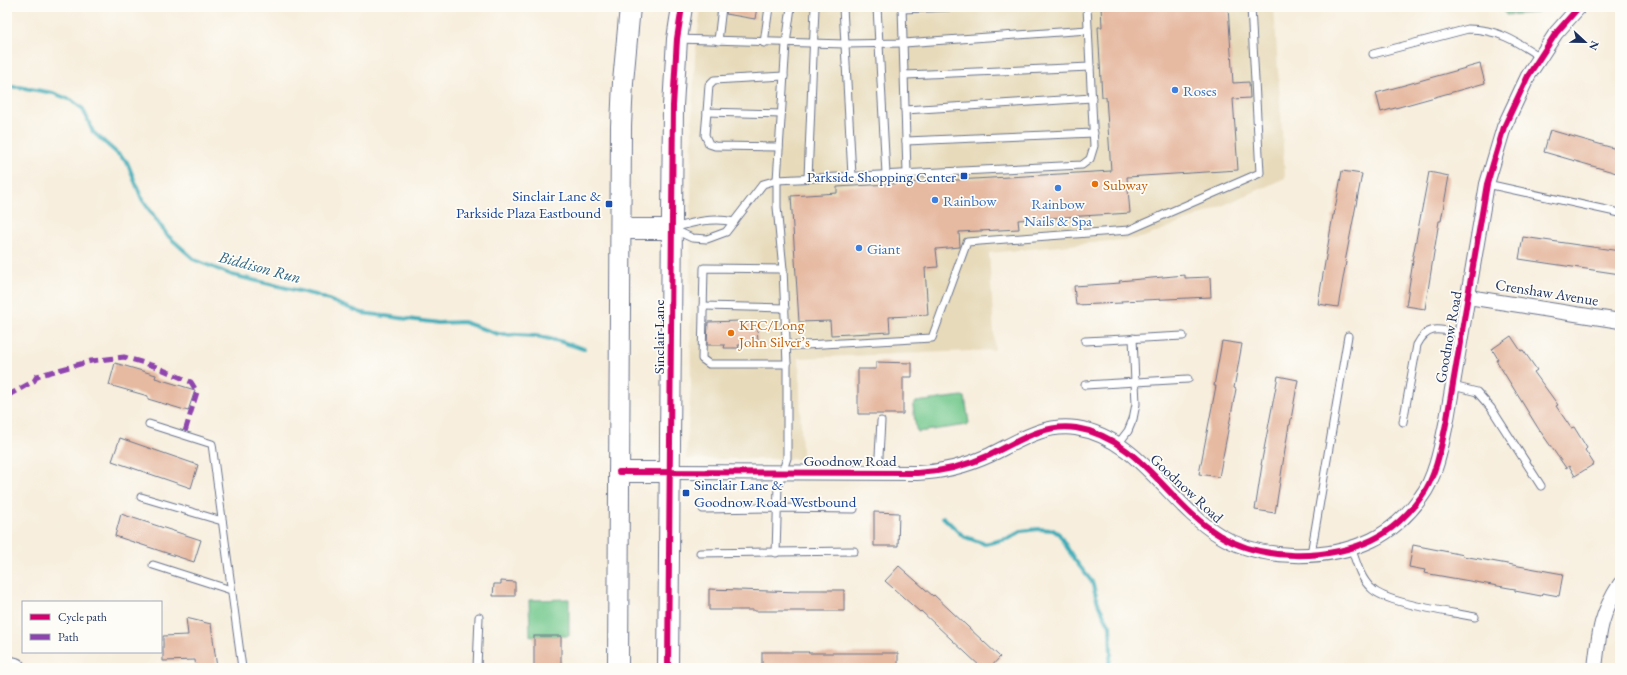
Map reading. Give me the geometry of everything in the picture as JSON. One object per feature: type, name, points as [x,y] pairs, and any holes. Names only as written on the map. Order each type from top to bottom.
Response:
[{"type":"street","points":[[618,668],[623,82],[630,7]]},
{"type":"street","name":"Sinclair Lane","points":[[668,668],[671,472],[673,106],[677,39],[682,7]]},
{"type":"street","name":"Goodnow Road","points":[[671,472],[937,472],[962,466],[989,456],[1035,433],[1063,427],[1082,429],[1099,435],[1126,449],[1198,519],[1218,535],[1242,547],[1272,554],[1311,554],[1351,547],[1372,540],[1392,527],[1411,510],[1423,496],[1439,454],[1453,386],[1487,184],[1504,127],[1528,76],[1556,33],[1579,7]]},
{"type":"street","points":[[621,229],[672,229]]},
{"type":"street","name":"Crenshaw Avenue","points":[[1468,297],[1620,321]]},
{"type":"street","points":[[619,472],[671,472]]},
{"type":"street","points":[[1595,668],[1600,627],[1609,601],[1620,584]]},
{"type":"street","points":[[7,666],[15,668]]},
{"type":"lane","points":[[718,41],[722,7]]},
{"type":"lane","points":[[764,43],[768,7]]},
{"type":"lane","points":[[776,553],[778,485],[781,472],[787,458],[788,364],[783,270],[777,207],[777,180],[786,44],[791,7]]},
{"type":"lane","points":[[808,178],[815,7]]},
{"type":"lane","points":[[843,7],[852,176]]},
{"type":"lane","points":[[877,7],[886,174]]},
{"type":"lane","points":[[907,173],[902,8],[952,7]]},
{"type":"lane","points":[[672,229],[692,238],[707,239],[726,232],[763,184],[777,180],[1082,165],[1090,159],[1093,153],[1094,133],[1087,7]]},
{"type":"lane","points":[[787,346],[932,338],[967,242],[1128,230],[1260,173],[1252,7]]},
{"type":"lane","points":[[1373,54],[1468,29],[1483,29],[1498,33],[1519,43],[1540,57]]},
{"type":"lane","points":[[677,39],[786,44],[879,44],[1088,30]]},
{"type":"lane","points":[[905,75],[1090,67]]},
{"type":"lane","points":[[779,147],[715,146],[709,144],[705,135],[709,85],[714,80],[784,76]]},
{"type":"lane","points":[[905,110],[1092,98]]},
{"type":"lane","points":[[707,112],[781,114]]},
{"type":"lane","points":[[906,141],[1094,133]]},
{"type":"lane","points":[[1487,184],[1620,213]]},
{"type":"lane","points":[[672,229],[691,222],[714,219],[734,222]]},
{"type":"lane","points":[[783,270],[704,268],[702,359],[709,364],[788,364]]},
{"type":"lane","points":[[703,306],[785,308]]},
{"type":"lane","points":[[1403,422],[1417,345],[1422,336],[1428,331],[1440,330],[1462,334]]},
{"type":"lane","points":[[1085,341],[1183,336]]},
{"type":"lane","points":[[1311,554],[1348,336]]},
{"type":"lane","points":[[1118,444],[1128,431],[1136,404],[1133,338]]},
{"type":"lane","points":[[1085,385],[1188,379]]},
{"type":"lane","points":[[1453,386],[1477,392],[1491,408],[1541,486]]},
{"type":"lane","points":[[878,473],[881,422]]},
{"type":"lane","points":[[149,424],[212,444],[242,668]]},
{"type":"lane","points":[[141,497],[222,521]]},
{"type":"lane","points":[[704,509],[854,509]]},
{"type":"lane","points":[[1351,547],[1364,580],[1372,590],[1392,600],[1475,617]]},
{"type":"lane","points":[[700,553],[854,551]]},
{"type":"lane","points":[[153,566],[231,590]]},
{"type":"lane","points":[[477,668],[479,617]]},
{"type":"shaded area","name":"Parkside Shopping Center","points":[[701,7],[1274,7],[1285,178],[1206,213],[1141,238],[989,253],[995,350],[799,358],[802,459],[686,459],[691,385],[690,272],[692,123],[695,56]]},
{"type":"green space","points":[[1502,7],[1535,7],[1538,13],[1506,15]]},
{"type":"green space","points":[[962,396],[965,397],[969,423],[967,425],[918,432],[916,429],[913,406],[916,402]]},
{"type":"green space","points":[[569,599],[569,636],[530,636],[529,600]]},
{"type":"building","points":[[727,7],[757,7],[755,19],[726,14]]},
{"type":"building","points":[[1101,7],[1228,7],[1233,83],[1249,82],[1250,98],[1233,99],[1238,170],[1127,177],[1130,213],[1018,220],[1019,229],[959,232],[960,247],[936,249],[938,267],[925,268],[928,315],[889,317],[890,332],[831,335],[830,321],[799,322],[791,196],[837,193],[837,187],[1111,171],[1106,97],[1102,97],[1098,27],[1102,27]]},
{"type":"building","points":[[1480,64],[1485,83],[1381,112],[1376,93]]},
{"type":"building","points":[[1550,130],[1620,150],[1620,174],[1544,152]]},
{"type":"building","points":[[1342,171],[1362,174],[1338,307],[1318,304]]},
{"type":"building","points":[[1429,172],[1449,176],[1441,221],[1439,221],[1425,309],[1406,306],[1412,261]]},
{"type":"building","points":[[1523,237],[1620,251],[1620,274],[1519,259]]},
{"type":"building","points":[[1185,275],[1185,278],[1210,277],[1211,297],[1121,301],[1122,303],[1076,305],[1074,286],[1120,283],[1119,281]]},
{"type":"building","points":[[739,321],[739,323],[757,323],[757,345],[738,345],[739,348],[724,348],[725,345],[707,345],[708,322]]},
{"type":"building","points":[[1511,336],[1537,370],[1534,372],[1558,405],[1556,406],[1571,428],[1574,427],[1587,448],[1585,450],[1594,464],[1575,476],[1569,466],[1566,468],[1538,428],[1496,360],[1498,359],[1492,349]]},
{"type":"building","points":[[1222,341],[1242,344],[1234,388],[1236,389],[1219,477],[1199,474],[1216,386],[1214,386]]},
{"type":"building","points":[[876,362],[912,363],[912,377],[903,377],[903,414],[858,414],[858,369],[876,369]]},
{"type":"building","points":[[115,363],[156,375],[155,378],[195,390],[188,411],[148,399],[148,396],[109,385]]},
{"type":"building","points":[[1278,376],[1298,380],[1289,425],[1275,513],[1255,510],[1261,465]]},
{"type":"building","points":[[120,438],[198,465],[191,488],[112,461]]},
{"type":"building","points":[[874,512],[899,513],[898,546],[874,546]]},
{"type":"building","points":[[121,514],[201,540],[194,562],[115,536]]},
{"type":"building","points":[[1413,545],[1464,555],[1463,556],[1563,574],[1559,596],[1542,593],[1541,596],[1515,591],[1515,589],[1424,573],[1425,570],[1409,567]]},
{"type":"building","points":[[899,566],[933,596],[934,595],[1000,657],[990,668],[982,668],[921,611],[920,612],[885,581]]},
{"type":"building","points":[[501,581],[515,582],[515,596],[493,596],[494,584],[501,584]]},
{"type":"building","points":[[709,589],[799,592],[799,590],[844,590],[844,611],[709,610]]},
{"type":"building","points":[[186,618],[211,624],[217,668],[196,668],[195,660],[163,661],[163,636],[188,635]]},
{"type":"building","points":[[534,636],[561,636],[561,668],[534,668]]},
{"type":"building","points":[[762,652],[898,653],[898,668],[762,668]]},
{"type":"waterway","name":"Biddison Run","points":[[7,87],[19,87],[53,93],[71,100],[83,109],[93,132],[127,162],[142,199],[167,235],[195,260],[232,275],[316,295],[362,313],[438,323],[463,322],[498,334],[536,336],[584,349]]},
{"type":"waterway","name":"Biddison Run","points":[[943,517],[963,536],[985,544],[1010,538],[1021,531],[1038,529],[1053,530],[1059,534],[1074,559],[1092,582],[1099,606],[1110,626],[1111,653],[1108,668]]},
{"type":"marked path","points":[[7,396],[34,381],[37,376],[91,361],[124,357],[154,366],[191,382],[197,392],[184,435]]},
{"type":"cycle path","points":[[668,668],[673,106],[677,39],[682,7]]},
{"type":"cycle path","points":[[619,472],[917,473],[945,470],[972,462],[1042,431],[1064,427],[1076,428],[1098,434],[1118,445],[1136,458],[1184,507],[1201,522],[1219,535],[1236,544],[1254,550],[1274,554],[1315,555],[1335,552],[1372,540],[1393,527],[1411,510],[1431,480],[1438,460],[1447,419],[1487,184],[1504,127],[1528,76],[1556,33],[1579,7]]},
{"type":"place","name":"Roses","points":[[1175,90]]},
{"type":"place","name":"Parkside Shopping Center","points":[[964,176]]},
{"type":"place","name":"Subway","points":[[1095,184]]},
{"type":"place","name":"Rainbow Nails & Spa","points":[[1058,188]]},
{"type":"place","name":"Rainbow","points":[[935,200]]},
{"type":"place","name":"Sinclair Lane & Parkside Plaza Eastbound","points":[[609,204]]},
{"type":"place","name":"Giant","points":[[859,248]]},
{"type":"place","name":"KFC/Long John Silver’s","points":[[731,333]]},
{"type":"place","name":"Sinclair Lane & Goodnow Road Westbound","points":[[686,493]]}]
